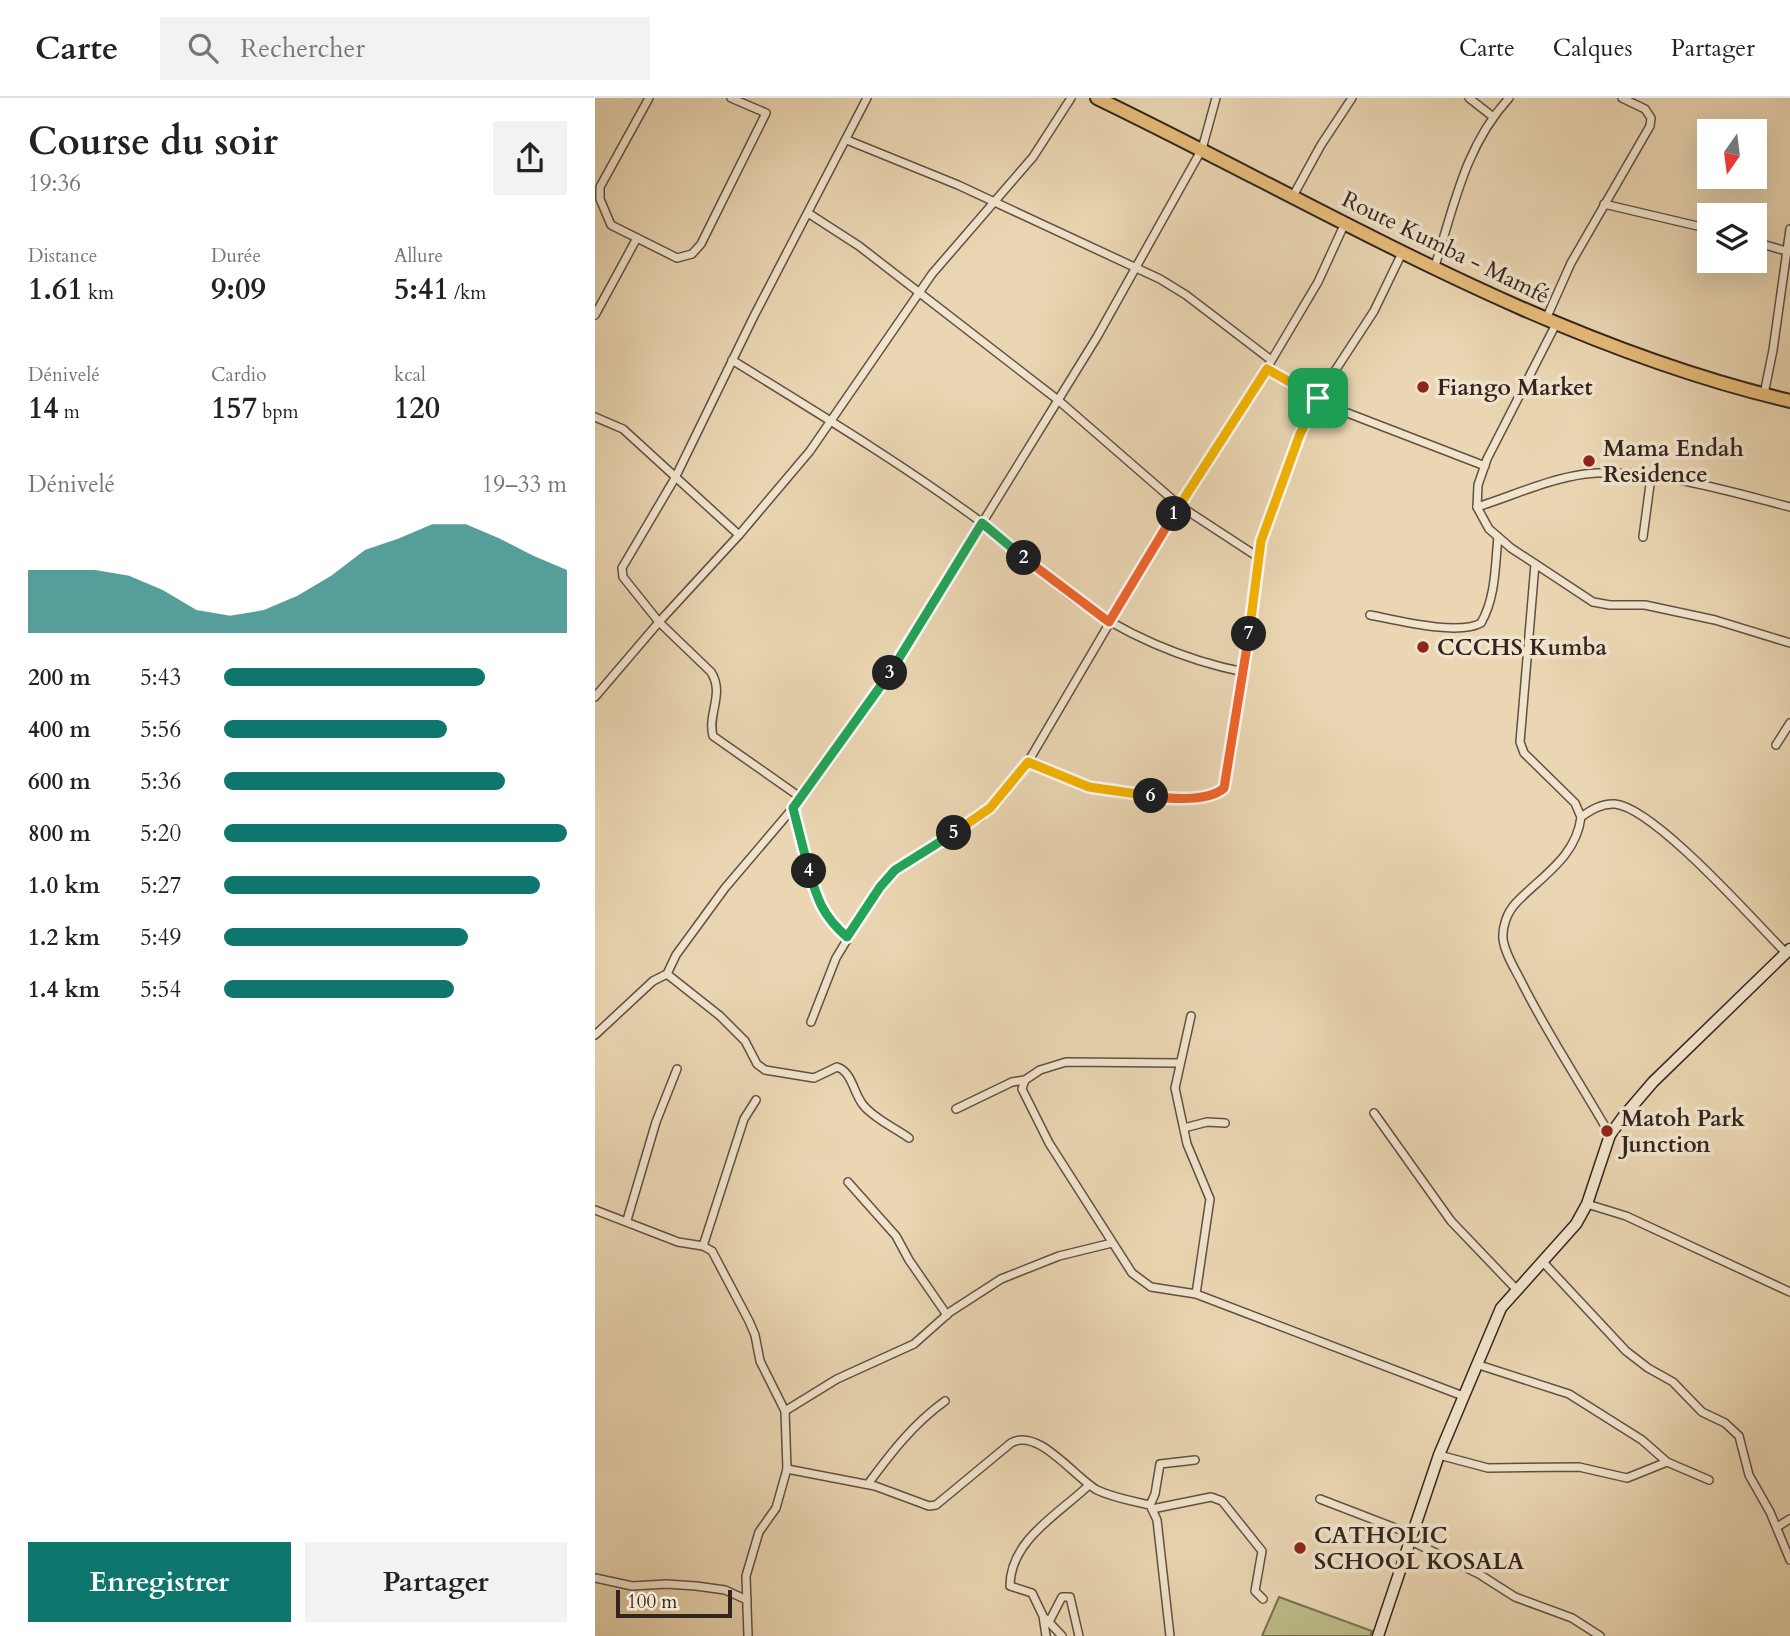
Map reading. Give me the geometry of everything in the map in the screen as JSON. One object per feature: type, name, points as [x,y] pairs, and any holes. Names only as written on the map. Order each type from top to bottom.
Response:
[{"type":"highway","name":"Route Kumba - Mamfé","points":[[1097,98],[1403,251],[1551,321],[1639,358],[1790,401]]},
{"type":"main road","points":[[1378,1636],[1410,1537],[1462,1396],[1501,1308],[1565,1239],[1587,1204],[1610,1135],[1653,1082],[1788,951]]},
{"type":"street","points":[[649,98],[600,187],[600,199],[611,225],[677,258],[692,254],[701,244],[767,113],[731,98]]},
{"type":"street","points":[[800,797],[713,736],[711,731],[717,701],[717,681],[659,622],[623,577],[622,568],[675,478],[732,360],[867,98]]},
{"type":"street","points":[[595,697],[739,535],[831,421],[918,294],[1033,157],[1071,98]]},
{"type":"street","points":[[595,1035],[653,981],[667,974],[676,955],[725,888],[793,808],[876,695],[1058,400],[1135,269],[1202,149],[1216,98]]},
{"type":"street","points":[[1293,195],[1352,98]]},
{"type":"street","points":[[1469,98],[1492,116]]},
{"type":"street","points":[[1434,266],[1469,160],[1492,116],[1509,98]]},
{"type":"street","points":[[1622,98],[1644,109],[1651,118],[1650,126],[1571,263],[1551,321],[1485,466],[1478,485],[1478,508],[1489,529],[1498,537],[1535,564],[1601,604],[1645,605],[1715,620],[1790,643]]},
{"type":"street","points":[[847,139],[958,185],[1160,279],[1186,295],[1272,360]]},
{"type":"street","points":[[1604,204],[1697,226]]},
{"type":"street","points":[[808,213],[859,246],[1058,400],[1180,506],[1258,556]]},
{"type":"street","points":[[811,1022],[832,967],[847,937],[880,887],[895,870],[910,859],[981,817],[1028,762],[1109,622],[1267,369],[1318,282],[1345,222]]},
{"type":"street","points":[[1763,394],[1773,350],[1790,229]]},
{"type":"street","points":[[595,315],[638,238]]},
{"type":"street","points":[[1767,245],[1786,251]]},
{"type":"street","points":[[1028,762],[1079,784],[1113,791],[1177,798],[1220,792],[1227,782],[1261,541],[1300,434],[1318,398],[1374,310],[1403,251]]},
{"type":"street","points":[[732,360],[831,421],[982,523],[1072,597],[1109,622],[1179,654],[1244,672]]},
{"type":"street","points":[[1267,369],[1332,407],[1485,466]]},
{"type":"street","points":[[595,417],[623,429],[739,535]]},
{"type":"street","points":[[1478,508],[1561,479],[1604,474],[1651,477],[1731,492],[1790,507]]},
{"type":"street","points":[[1643,537],[1651,477]]},
{"type":"street","points":[[1370,615],[1467,628],[1481,623],[1487,612],[1493,588],[1498,537]]},
{"type":"street","points":[[1535,564],[1520,742],[1524,753],[1575,803],[1580,817]]},
{"type":"street","points":[[1776,744],[1790,723]]},
{"type":"street","points":[[1610,1135],[1532,1002],[1507,952],[1503,937],[1504,925],[1513,905],[1553,872],[1563,858],[1580,817],[1607,804],[1634,810],[1683,848],[1788,951]]},
{"type":"street","points":[[793,808],[821,908],[830,922],[847,937]]},
{"type":"street","points":[[667,974],[736,1032],[745,1041],[757,1064],[765,1070],[814,1078],[838,1067],[845,1069],[864,1107],[909,1138]]},
{"type":"street","points":[[1191,1016],[1175,1088],[1184,1128],[1210,1206],[1196,1294]]},
{"type":"street","points":[[956,1109],[1012,1082],[1025,1080],[1040,1070],[1066,1062],[1179,1063]]},
{"type":"street","points":[[627,1220],[656,1122],[677,1069]]},
{"type":"street","points":[[1025,1080],[1022,1089],[1024,1095],[1049,1143],[1132,1273],[1151,1287],[1196,1294],[1462,1396]]},
{"type":"street","points":[[703,1246],[744,1119],[755,1100]]},
{"type":"street","points":[[1374,1113],[1451,1221],[1516,1289]]},
{"type":"street","points":[[1184,1128],[1207,1122],[1225,1123]]},
{"type":"street","points":[[848,1182],[896,1236],[947,1315]]},
{"type":"street","points":[[1587,1204],[1626,1216],[1790,1292]]},
{"type":"street","points":[[595,1210],[627,1220],[678,1242],[703,1246],[716,1255],[755,1335],[760,1362],[786,1411],[787,1469],[776,1508],[759,1532],[749,1565],[748,1636]]},
{"type":"street","points":[[786,1411],[837,1379],[914,1344],[947,1315],[1010,1275],[1073,1252],[1112,1243]]},
{"type":"street","points":[[1542,1261],[1626,1351],[1673,1382],[1702,1412],[1725,1423],[1739,1436],[1749,1475],[1777,1527],[1790,1560]]},
{"type":"street","points":[[1476,1364],[1569,1394],[1642,1440],[1667,1462],[1709,1480]]},
{"type":"street","points":[[868,1484],[905,1436],[923,1417],[945,1401]]},
{"type":"street","points":[[787,1469],[868,1484],[929,1506],[936,1505],[1011,1443],[1024,1439],[1042,1446],[1089,1485],[1113,1497],[1151,1507],[1211,1497],[1222,1501],[1262,1551],[1255,1591],[1263,1600]]},
{"type":"street","points":[[1440,1455],[1488,1468],[1579,1467],[1627,1478],[1667,1462]]},
{"type":"street","points":[[1170,1636],[1157,1520],[1151,1507],[1160,1464],[1195,1460]]},
{"type":"street","points":[[1062,1636],[1046,1619],[1030,1591],[1011,1588],[1009,1582],[1015,1560],[1029,1538],[1089,1485]]},
{"type":"street","points":[[1320,1499],[1410,1537],[1479,1574],[1508,1594],[1572,1618],[1600,1636]]},
{"type":"street","points":[[1777,1527],[1790,1519]]},
{"type":"street","points":[[595,1578],[632,1586],[696,1586],[726,1590],[747,1600]]},
{"type":"street","points":[[1047,1636],[1046,1619],[1062,1597],[1070,1597],[1079,1636]]},
{"type":"green space","points":[[1279,1597],[1372,1631],[1370,1636],[1262,1636]]},
{"type":"place","name":"Fiango Market","points":[[1423,387]]},
{"type":"place","name":"Mama Endah Residence","points":[[1589,461]]},
{"type":"place","name":"CCCHS Kumba","points":[[1423,647]]},
{"type":"place","name":"Matoh Park Junction","points":[[1607,1131]]},
{"type":"place","name":"CATHOLIC SCHOOL KOSALA","points":[[1300,1548]]},
{"type":"route","points":[[1267,369],[1318,398],[1300,434],[1261,541],[1244,672],[1224,788],[1220,792],[1199,796],[1157,797],[1089,787],[1028,762],[981,817],[895,870],[870,900],[847,937],[830,922],[821,908],[793,808],[824,762],[876,695],[982,523],[1072,597],[1109,622],[1267,369]]}]
